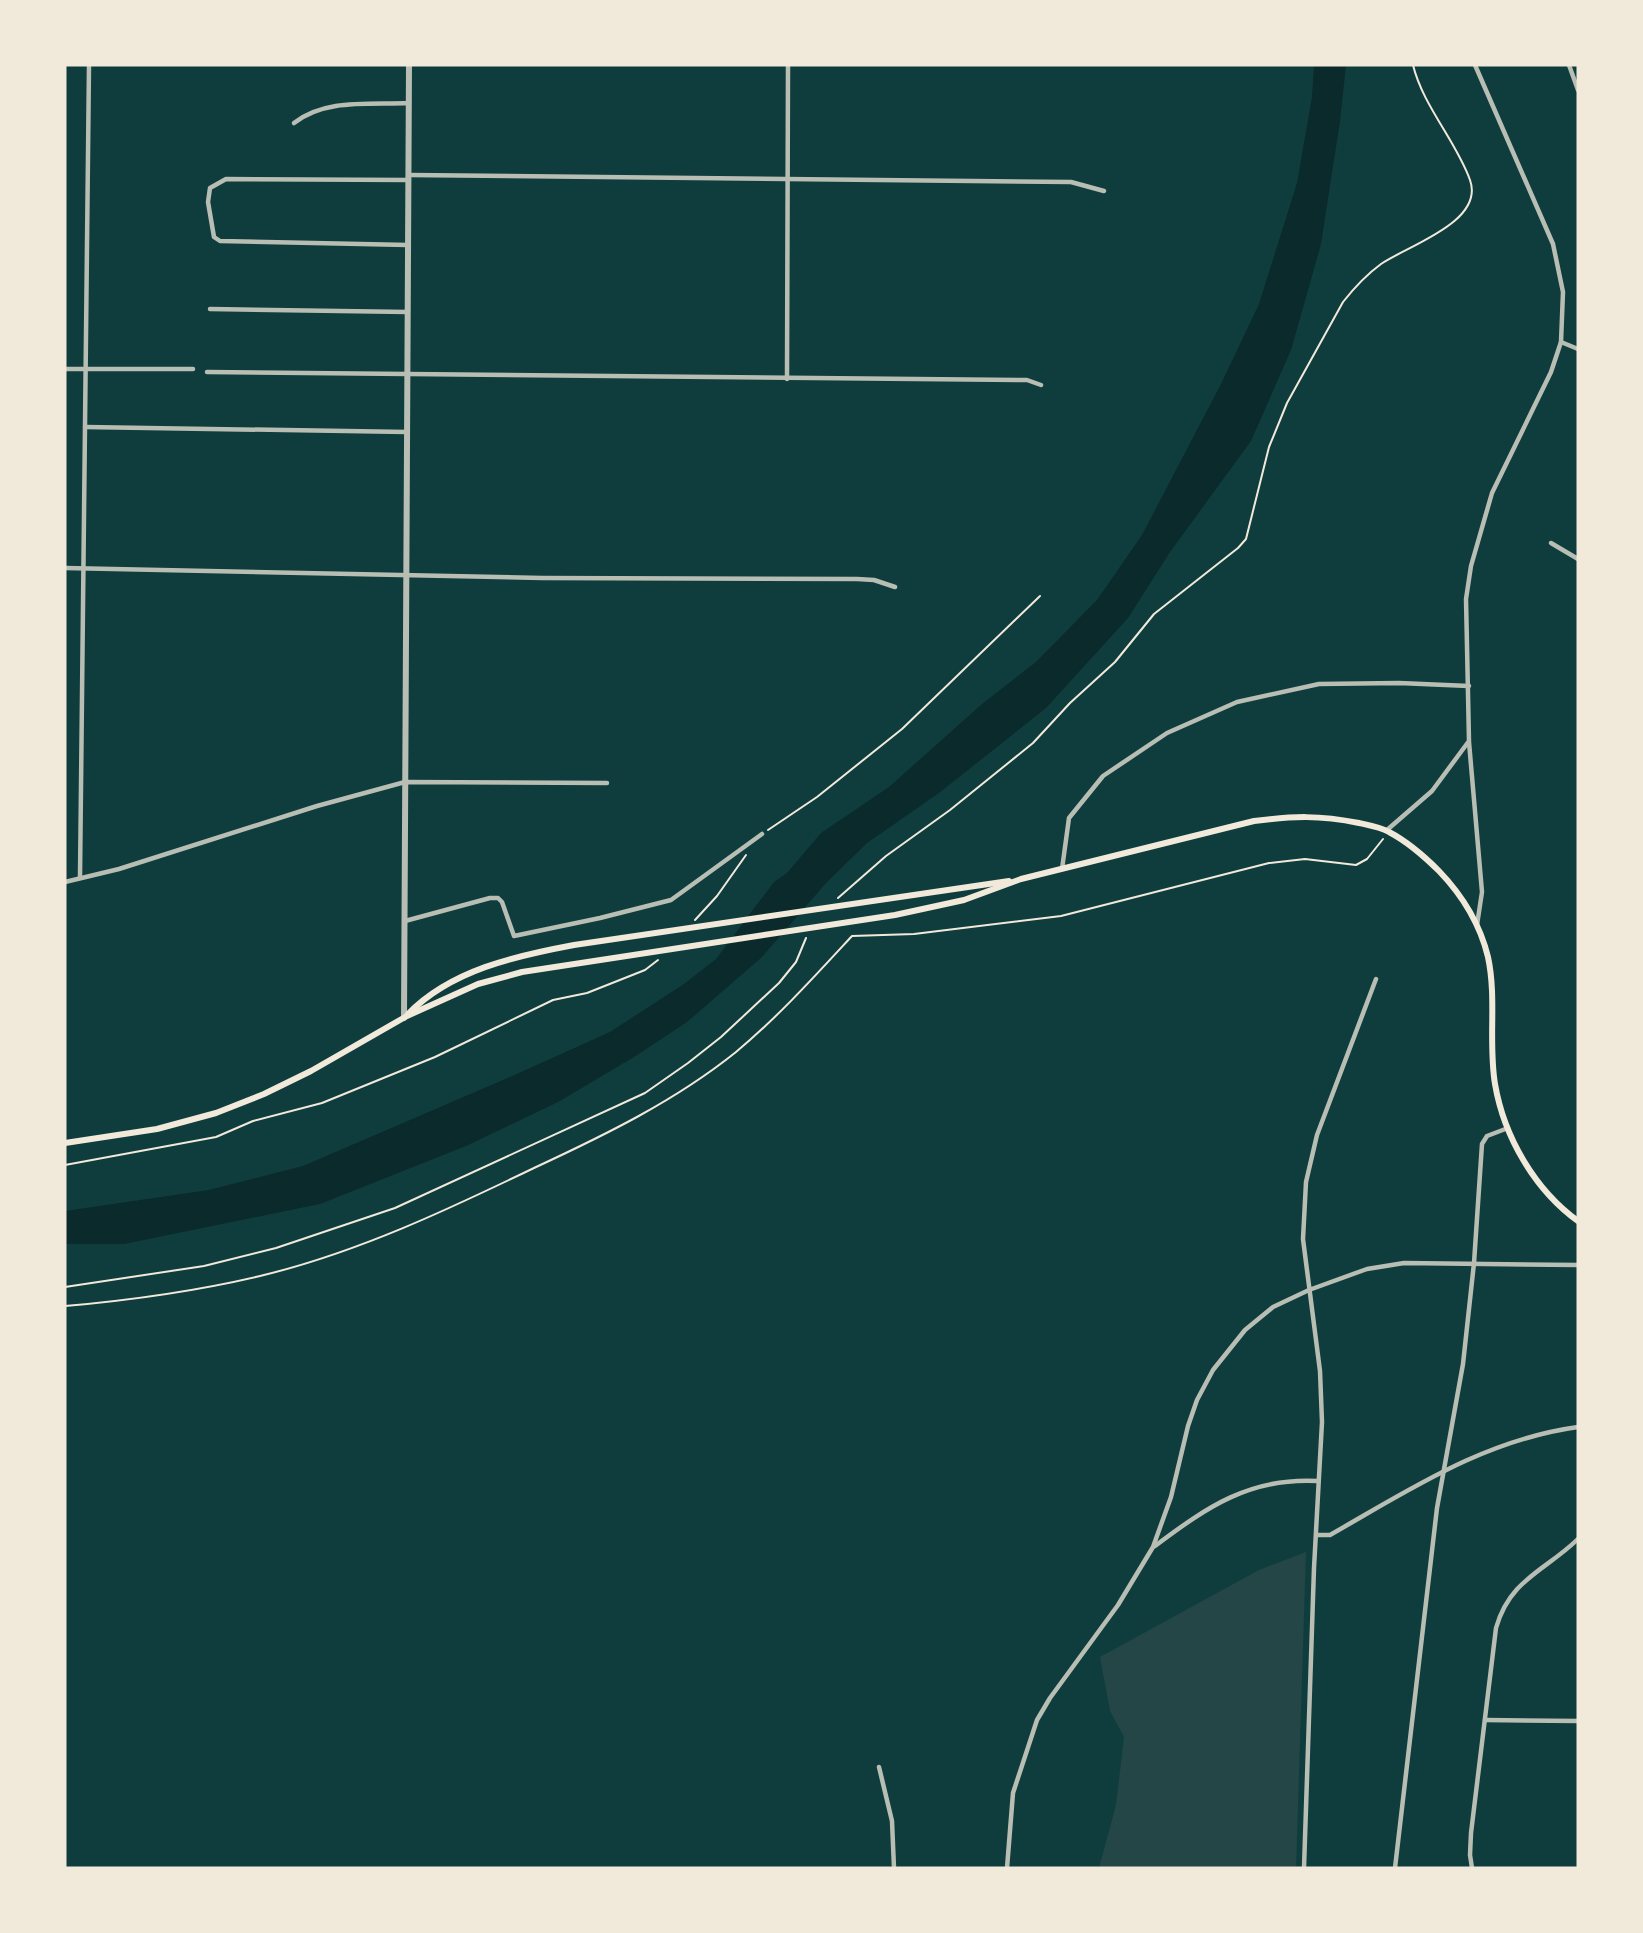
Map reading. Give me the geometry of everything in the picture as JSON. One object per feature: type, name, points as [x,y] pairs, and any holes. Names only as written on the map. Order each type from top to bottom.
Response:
[{"type":"main road","points":[[404,1018],[426,995],[479,969],[536,952],[1021,879],[1254,821],[1290,816],[1326,816],[1387,830],[1420,853],[1457,889],[1477,926],[1488,957],[1495,1084],[1508,1128],[1532,1176],[1578,1221]]},
{"type":"main road","points":[[65,1143],[157,1129],[216,1113],[264,1094],[311,1071],[404,1018],[489,981],[522,972],[895,915],[964,900],[1021,879]]},
{"type":"street","points":[[80,877],[89,65]]},
{"type":"street","points":[[404,1018],[409,65]]},
{"type":"street","points":[[787,379],[788,65]]},
{"type":"street","points":[[1475,65],[1553,244],[1563,292],[1561,342],[1551,372],[1492,493],[1479,534],[1466,599],[1469,741],[1482,892],[1477,926]]},
{"type":"street","points":[[1569,65],[1578,90]]},
{"type":"street","points":[[294,123],[310,113],[333,106],[409,103]]},
{"type":"street","points":[[408,245],[220,241],[214,237],[208,202],[210,188],[226,179],[409,177],[1071,182],[1104,191]]},
{"type":"street","points":[[210,309],[408,312]]},
{"type":"street","points":[[1561,342],[1578,349]]},
{"type":"street","points":[[65,369],[192,369]]},
{"type":"street","points":[[207,372],[1027,380],[1041,385]]},
{"type":"street","points":[[85,427],[407,432]]},
{"type":"street","points":[[1551,543],[1578,559]]},
{"type":"street","points":[[65,568],[542,578],[857,579],[874,580],[895,587]]},
{"type":"street","points":[[1062,869],[1069,818],[1103,776],[1167,733],[1237,702],[1319,684],[1469,686]]},
{"type":"street","points":[[1387,830],[1432,791],[1469,741]]},
{"type":"street","points":[[65,882],[119,869],[317,806],[405,782],[607,783]]},
{"type":"street","points":[[404,921],[490,898],[498,898],[502,902],[514,936],[600,918],[671,900],[762,834]]},
{"type":"street","points":[[1304,1868],[1314,1568],[1322,1422],[1321,1371],[1303,1239],[1306,1182],[1317,1135],[1376,979]]},
{"type":"street","points":[[1395,1868],[1435,1522],[1459,1389],[1474,1263],[1482,1144],[1487,1136],[1508,1128]]},
{"type":"street","points":[[1007,1868],[1013,1793],[1037,1720],[1118,1605],[1153,1547],[1171,1497],[1197,1400],[1213,1370],[1245,1331],[1273,1307],[1309,1290],[1367,1269],[1404,1264],[1578,1265]]},
{"type":"street","points":[[1317,1535],[1330,1535],[1444,1470],[1494,1447],[1536,1434],[1578,1427]]},
{"type":"street","points":[[1153,1547],[1204,1511],[1232,1496],[1262,1485],[1295,1480],[1318,1481]]},
{"type":"street","points":[[1472,1868],[1471,1833],[1496,1628],[1501,1612],[1517,1588],[1578,1540]]},
{"type":"street","points":[[1484,1720],[1578,1721]]},
{"type":"street","points":[[879,1767],[892,1821],[894,1868]]},
{"type":"path","points":[[834,901],[886,856],[950,810],[1033,743],[1070,703],[1115,662],[1154,614],[1246,539],[1269,447],[1287,403],[1333,318],[1368,274],[1382,263],[1447,226],[1467,209],[1470,202],[1471,181],[1436,117],[1413,65]]},
{"type":"path","points":[[762,834],[817,797],[902,729],[1040,596]]},
{"type":"path","points":[[65,1306],[140,1300],[266,1275],[373,1240],[472,1199],[653,1109],[700,1078],[736,1052],[767,1024],[852,936],[914,934],[1061,916],[1269,863],[1305,859],[1356,864],[1367,859],[1383,840],[1387,830]]},
{"type":"path","points":[[688,926],[717,896],[749,851]]},
{"type":"path","points":[[65,1287],[204,1266],[275,1248],[396,1208],[645,1093],[720,1038],[779,983],[796,962],[806,937]]},
{"type":"path","points":[[65,1165],[216,1137],[253,1121],[357,1090],[435,1057],[553,1000],[587,993],[645,970],[662,957]]},
{"type":"shaded area","points":[[1314,65],[1346,65],[1321,244],[1291,350],[1251,441],[1170,552],[1128,618],[1046,708],[939,793],[867,843],[826,883],[762,957],[687,1022],[558,1102],[466,1146],[320,1204],[124,1244],[65,1244],[65,1211],[209,1190],[303,1166],[610,1032],[684,984],[716,959],[774,882],[787,873],[821,833],[889,787],[982,704],[1036,662],[1097,600],[1142,535],[1222,382],[1259,304],[1297,183],[1312,97]]},
{"type":"shaded area","points":[[1306,1552],[1296,1868],[1099,1868],[1116,1805],[1124,1737],[1110,1711],[1100,1657],[1259,1570]]}]
